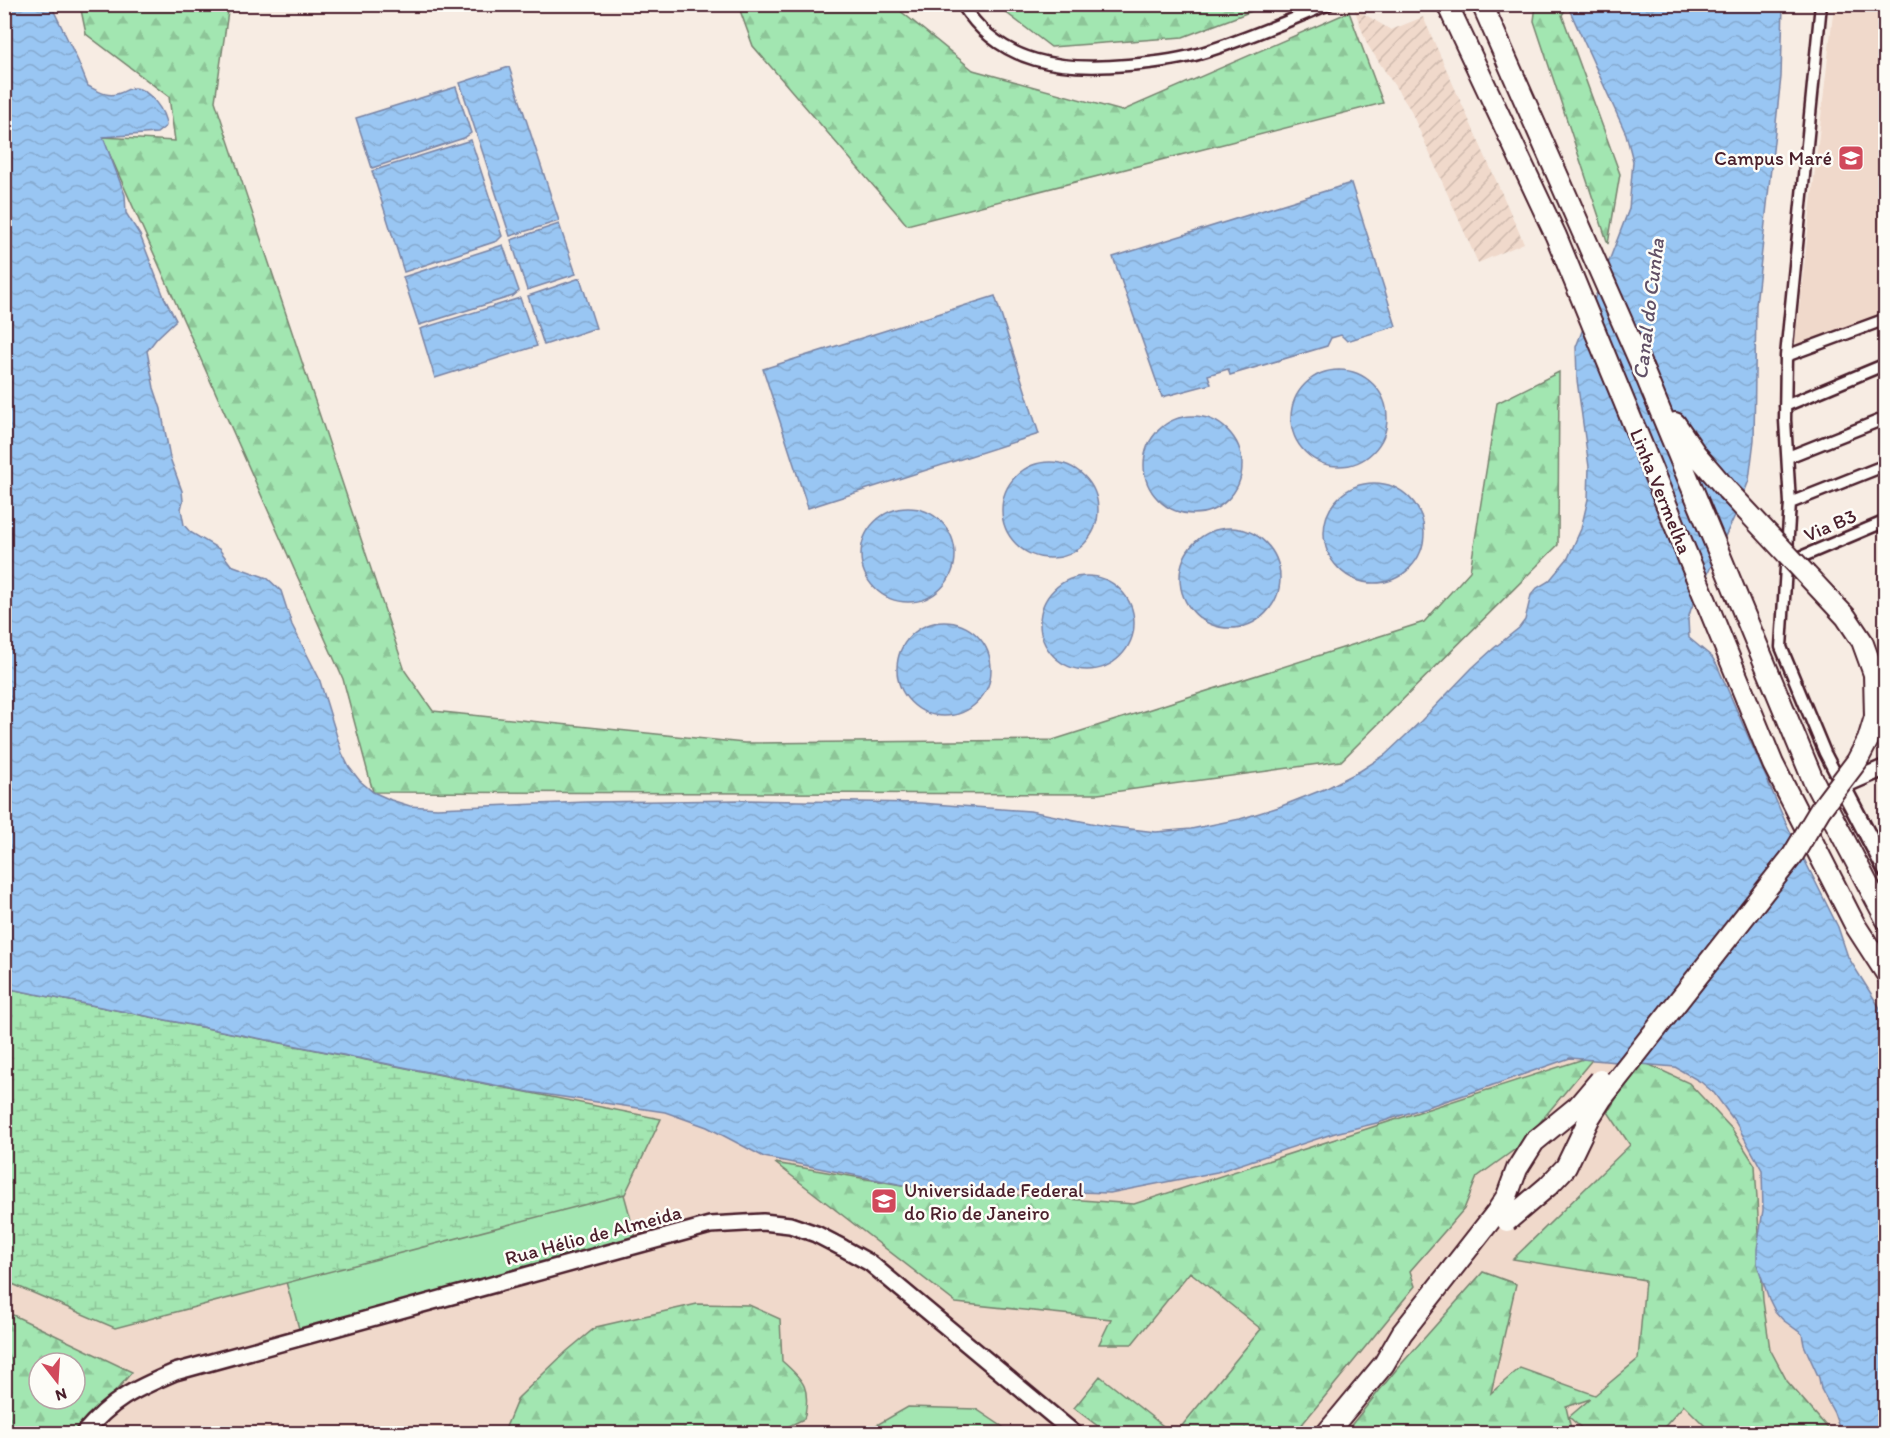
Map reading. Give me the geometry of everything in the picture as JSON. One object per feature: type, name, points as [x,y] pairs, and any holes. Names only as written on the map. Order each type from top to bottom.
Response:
[{"type":"highway","name":"Linha Vermelha","points":[[1447,4],[1556,236],[1773,764],[1855,925],[1886,973]]},
{"type":"highway","name":"Linha Vermelha","points":[[1482,4],[1642,367],[1814,780],[1884,916]]},
{"type":"highway","points":[[1326,1434],[1384,1364],[1402,1333],[1507,1221],[1548,1186],[1566,1167],[1598,1103],[1793,855],[1820,810],[1857,761],[1872,729],[1875,717],[1874,674],[1868,652],[1854,628],[1837,606],[1766,534],[1696,454],[1642,367]]},
{"type":"highway","points":[[1459,1271],[1502,1204],[1518,1169],[1534,1142],[1585,1099],[1783,847],[1820,810]]},
{"type":"street","points":[[962,4],[978,25],[1004,46],[1038,61],[1075,67],[1165,62],[1205,52],[1329,4]]},
{"type":"street","points":[[1821,4],[1786,356],[1785,406],[1790,503],[1781,647],[1825,753],[1886,870]]},
{"type":"street","points":[[1786,356],[1886,319]]},
{"type":"street","points":[[1785,406],[1886,364]]},
{"type":"street","points":[[1788,457],[1886,418]]},
{"type":"street","points":[[1790,503],[1886,465]]},
{"type":"street","name":"Via B3","points":[[1788,563],[1886,522]]},
{"type":"street","points":[[1842,786],[1886,767]]},
{"type":"street","name":"Rua Hélio de Almeida","points":[[83,1434],[101,1413],[131,1391],[175,1372],[710,1225],[763,1222],[790,1226],[816,1234],[870,1263],[1075,1434]]},
{"type":"shaded area","name":"Campus Maré","points":[[1834,5],[1885,5],[1885,312],[1805,346],[1795,343]]},
{"type":"shaded area","points":[[1354,8],[1391,30],[1423,17],[1524,243],[1478,263],[1410,109],[1367,44]]},
{"type":"shaded area","name":"Universidade Federal do Rio de Janeiro","points":[[5,982],[529,1092],[665,1112],[707,1127],[764,1157],[913,1187],[1110,1193],[1217,1172],[1335,1133],[1381,1122],[1570,1058],[1675,1067],[1701,1082],[1714,1093],[1736,1123],[1762,1170],[1763,1210],[1757,1249],[1761,1279],[1775,1311],[1802,1334],[1821,1389],[1834,1413],[1841,1433],[5,1434]]},
{"type":"green space","points":[[80,5],[229,5],[215,101],[405,671],[433,711],[744,743],[1053,740],[1424,622],[1470,571],[1497,403],[1559,372],[1558,545],[1341,761],[1098,794],[373,792],[343,679],[102,137],[175,141],[169,97],[86,34]]},
{"type":"green space","points":[[738,5],[893,5],[973,70],[1122,111],[1349,12],[1383,103],[907,225],[753,46]]},
{"type":"green space","points":[[996,5],[1268,5],[1183,37],[1051,47]]},
{"type":"green space","points":[[1536,5],[1568,5],[1562,15],[1620,174],[1608,244],[1534,21]]},
{"type":"green space","points":[[5,988],[661,1119],[625,1194],[115,1328],[10,1283],[5,1288]]},
{"type":"green space","points":[[1596,1055],[1521,1145],[1477,1177],[1464,1209],[1410,1271],[1415,1286],[1295,1433],[1176,1433],[1261,1329],[1190,1272],[1132,1344],[1099,1344],[1111,1319],[956,1303],[775,1163],[913,1187],[1134,1204]]},
{"type":"green space","points":[[1639,1060],[1689,1083],[1732,1129],[1755,1165],[1763,1301],[1770,1349],[1787,1381],[1832,1433],[1712,1433],[1684,1405],[1659,1433],[1587,1433],[1569,1417],[1590,1399],[1566,1407],[1572,1433],[1344,1434],[1396,1370],[1483,1272],[1516,1284],[1491,1393],[1520,1368],[1595,1395],[1638,1359],[1645,1280],[1513,1259],[1630,1145],[1608,1112]]},
{"type":"green space","points":[[622,1187],[636,1238],[300,1332],[286,1282]]},
{"type":"green space","points":[[697,1304],[749,1305],[780,1319],[782,1361],[801,1380],[806,1393],[804,1419],[774,1433],[691,1434],[684,1431],[665,1434],[509,1433],[506,1427],[518,1398],[596,1327]]},
{"type":"green space","points":[[13,1315],[132,1372],[80,1433],[5,1433],[4,1324]]},
{"type":"green space","points":[[1100,1376],[1172,1433],[1107,1433],[1074,1408]]},
{"type":"green space","points":[[908,1407],[976,1409],[1012,1433],[873,1433],[875,1426]]},
{"type":"water","name":"Canal do Cunha","points":[[1575,4],[1783,5],[1781,77],[1756,305],[1754,440],[1749,480],[1738,509],[1691,609],[1688,619],[1689,638],[1712,657],[1717,665],[1785,821],[1838,927],[1848,957],[1885,1016],[1885,1433],[1841,1433],[1834,1413],[1821,1389],[1802,1334],[1775,1311],[1757,1264],[1763,1210],[1762,1170],[1736,1123],[1714,1093],[1701,1082],[1675,1067],[1570,1058],[1381,1122],[1335,1133],[1217,1172],[1110,1193],[913,1187],[764,1157],[707,1127],[665,1112],[529,1092],[5,988],[5,5],[51,5],[88,86],[111,95],[131,88],[139,89],[155,101],[163,114],[166,126],[157,133],[103,137],[125,195],[126,213],[140,235],[164,297],[176,320],[147,351],[170,458],[182,491],[181,509],[184,525],[190,532],[219,549],[231,565],[267,578],[281,591],[292,625],[319,678],[342,753],[360,781],[373,792],[410,806],[437,808],[586,802],[745,800],[920,803],[1030,811],[1106,826],[1156,832],[1191,829],[1240,819],[1279,807],[1327,788],[1385,755],[1472,668],[1519,628],[1525,620],[1531,595],[1537,588],[1549,581],[1568,558],[1581,529],[1588,499],[1589,467],[1577,380],[1576,347],[1629,209],[1633,161],[1626,134],[1570,11]]},
{"type":"water","points":[[509,67],[559,221],[510,236],[460,83]]},
{"type":"water","points":[[456,87],[471,133],[464,138],[372,168],[356,118]]},
{"type":"water","points":[[471,140],[502,236],[497,241],[404,272],[372,171]]},
{"type":"water","points":[[1351,183],[1396,326],[1347,341],[1341,335],[1331,338],[1327,346],[1230,375],[1228,369],[1208,375],[1211,384],[1162,397],[1113,257]]},
{"type":"water","points":[[559,224],[576,274],[527,290],[511,240]]},
{"type":"water","points":[[503,245],[519,291],[513,296],[419,325],[403,277]]},
{"type":"water","points":[[580,278],[596,328],[544,345],[528,296]]},
{"type":"water","points":[[995,296],[1039,434],[808,508],[763,369]]},
{"type":"water","points":[[520,298],[537,346],[435,378],[420,329]]},
{"type":"water","points":[[1339,370],[1358,373],[1373,384],[1384,399],[1387,418],[1384,437],[1373,452],[1358,463],[1339,466],[1320,463],[1305,452],[1294,437],[1291,418],[1294,399],[1305,384],[1320,373]]},
{"type":"water","points":[[1193,416],[1212,419],[1228,430],[1239,446],[1242,465],[1239,484],[1228,500],[1212,511],[1193,514],[1174,511],[1158,500],[1147,484],[1144,465],[1147,446],[1158,430],[1174,419]]},
{"type":"water","points":[[1050,462],[1068,466],[1084,476],[1094,492],[1098,510],[1094,528],[1084,544],[1068,554],[1050,558],[1032,554],[1016,544],[1006,528],[1002,510],[1006,492],[1016,476],[1032,466]]},
{"type":"water","points":[[1374,483],[1393,487],[1409,498],[1420,514],[1424,533],[1420,552],[1409,568],[1393,579],[1374,583],[1355,579],[1339,568],[1328,552],[1324,533],[1328,514],[1339,498],[1355,487]]},
{"type":"water","points":[[908,508],[926,512],[941,522],[951,537],[955,555],[951,573],[941,588],[926,598],[908,602],[890,598],[875,588],[865,573],[861,555],[865,537],[875,522],[890,512]]},
{"type":"water","points":[[1230,528],[1258,536],[1272,550],[1280,578],[1272,606],[1258,620],[1230,628],[1202,620],[1188,606],[1180,578],[1188,550],[1202,536]]},
{"type":"water","points":[[1087,576],[1105,580],[1120,590],[1130,605],[1134,623],[1130,641],[1120,656],[1105,666],[1087,670],[1069,666],[1054,656],[1044,641],[1040,623],[1044,605],[1054,590],[1069,580]]},
{"type":"water","points":[[944,622],[962,626],[977,636],[987,651],[991,669],[987,687],[977,702],[962,712],[944,716],[926,712],[911,702],[901,687],[897,669],[901,651],[911,636],[926,626]]},
{"type":"place","name":"Campus Maré","points":[[1851,158]]},
{"type":"place","name":"Universidade Federal do Rio de Janeiro","points":[[884,1201]]}]
